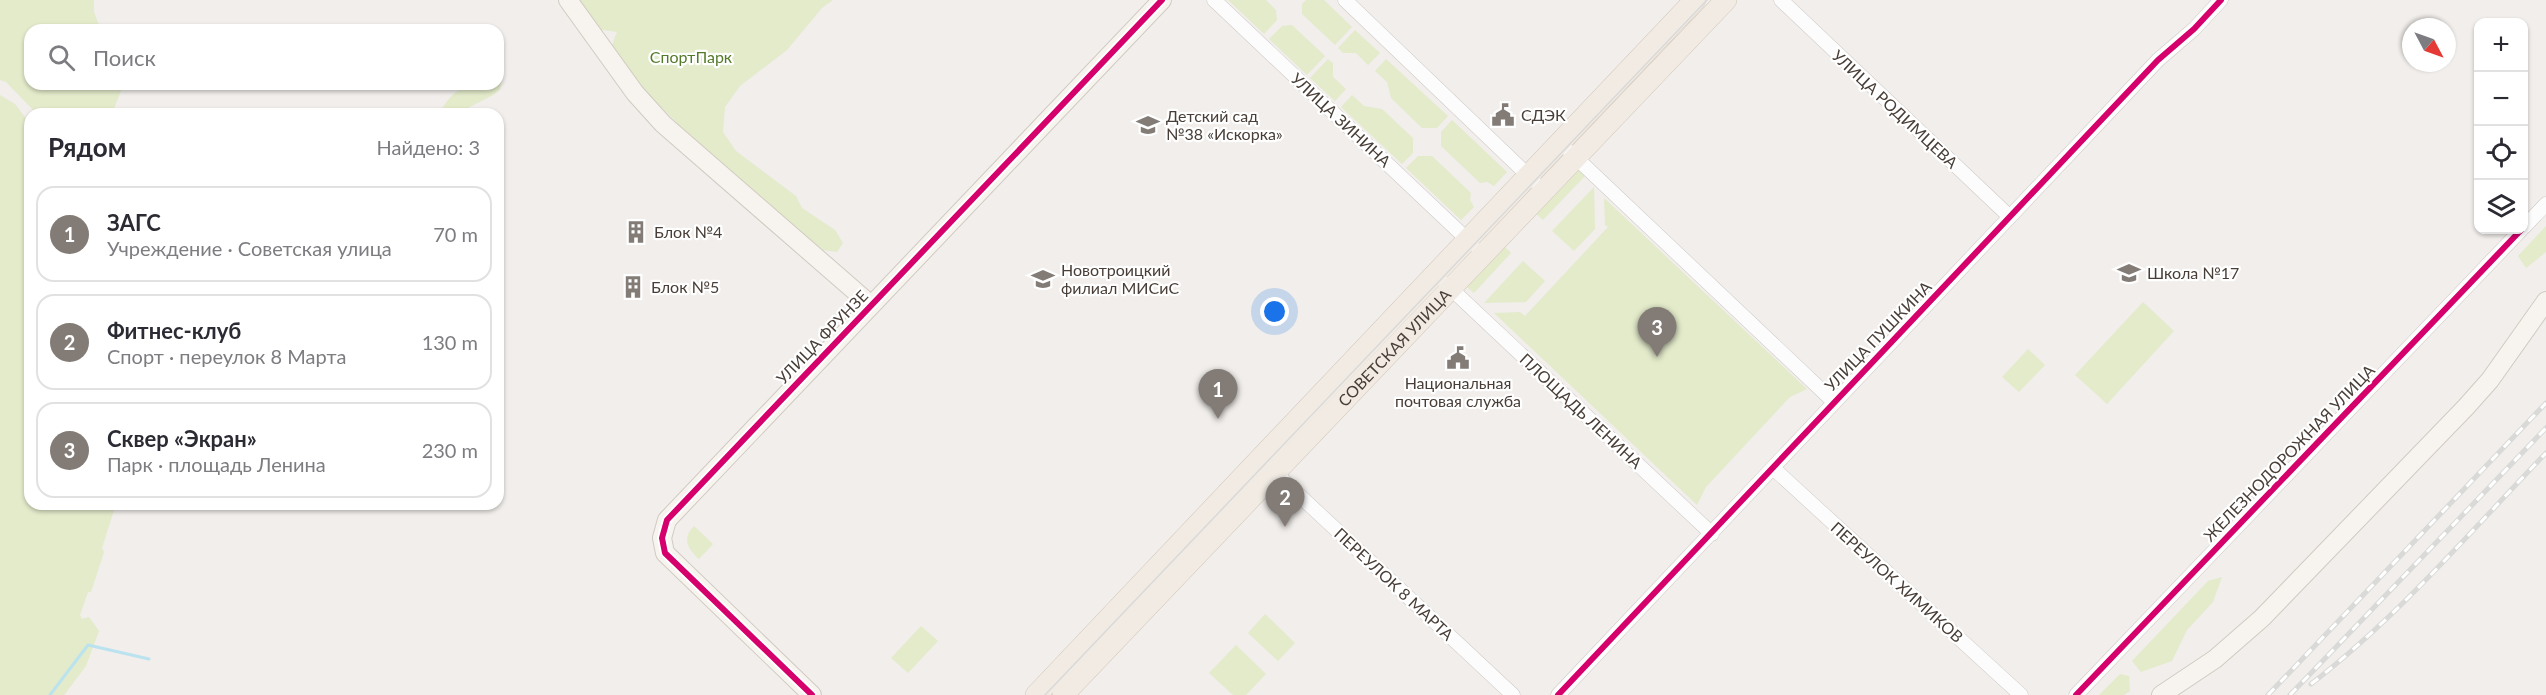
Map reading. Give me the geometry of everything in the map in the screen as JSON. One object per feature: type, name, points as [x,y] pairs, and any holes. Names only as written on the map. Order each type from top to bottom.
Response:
[{"type":"main road","name":"СОВЕТСКАЯ УЛИЦА","points":[[1036,695],[1064,689],[1268,465],[1436,274],[1695,0]]},
{"type":"main road","name":"СОВЕТСКАЯ УЛИЦА","points":[[1268,465],[1451,288],[1726,0]]},
{"type":"street","points":[[568,0],[635,93],[663,124],[871,305]]},
{"type":"street","name":"УЛИЦА ФРУНЗЕ","points":[[812,695],[665,553],[662,538],[667,520],[1162,0]]},
{"type":"street","name":"УЛИЦА ЗИНИНА","points":[[1214,0],[1483,255]]},
{"type":"street","points":[[1345,0],[1544,191]]},
{"type":"street","name":"УЛИЦА РОДИМЦЕВА","points":[[1780,0],[2010,218]]},
{"type":"street","name":"УЛИЦА ПУШКИНА","points":[[1558,695],[2158,60],[2194,29],[2221,0]]},
{"type":"street","points":[[1560,142],[1834,402]]},
{"type":"street","name":"ЖЕЛЕЗНОДОРОЖНАЯ УЛИЦА","points":[[2528,222],[2546,204]]},
{"type":"street","name":"ЖЕЛЕЗНОДОРОЖНАЯ УЛИЦА","points":[[2076,695],[2516,234]]},
{"type":"street","name":"ПЛОЩАДЬ ЛЕНИНА","points":[[1436,274],[1712,534]]},
{"type":"street","points":[[2161,695],[2215,658],[2262,618],[2466,407],[2490,380],[2546,302]]},
{"type":"street","name":"ПЕРЕУЛОК 8 МАРТА","points":[[1268,465],[1513,695]]},
{"type":"street","name":"ПЕРЕУЛОК ХИМИКОВ","points":[[1773,468],[2021,695]]},
{"type":"green space","points":[[0,0],[94,0],[94,12],[99,24],[24,24],[24,90],[121,90],[114,108],[31,108],[6,82],[0,80]]},
{"type":"green space","name":"СпортПарк","points":[[578,0],[833,0],[822,8],[787,50],[740,86],[725,107],[723,132],[736,151],[796,196],[802,208],[835,230],[843,243],[837,252],[823,250],[716,162],[629,75],[616,58],[612,45],[617,32],[596,29]]},
{"type":"green space","points":[[1228,0],[1266,0],[1276,10],[1277,20],[1264,34]]},
{"type":"green space","points":[[1306,0],[1324,0],[1352,27],[1335,45],[1302,14],[1302,4]]},
{"type":"green space","points":[[1292,25],[1325,56],[1307,75],[1269,39],[1282,26]]},
{"type":"green space","points":[[1355,30],[1380,53],[1368,65],[1356,53],[1343,53],[1338,48]]},
{"type":"green space","points":[[1328,59],[1333,63],[1333,77],[1346,89],[1335,101],[1310,78]]},
{"type":"green space","points":[[1386,59],[1448,116],[1437,128],[1422,128],[1391,98],[1387,82],[1375,71]]},
{"type":"green space","points":[[459,90],[500,90],[469,108],[443,108]]},
{"type":"green space","points":[[0,95],[15,104],[24,116],[24,510],[114,510],[102,548],[104,552],[91,592],[88,592],[80,615],[82,619],[89,617],[99,631],[86,666],[64,695],[0,695]]},
{"type":"green space","points":[[1352,95],[1364,106],[1382,109],[1413,138],[1413,153],[1402,164],[1341,107]]},
{"type":"green space","points":[[1452,120],[1507,172],[1494,186],[1487,182],[1480,183],[1441,146],[1441,132]]},
{"type":"green space","points":[[1418,156],[1432,156],[1471,193],[1470,200],[1474,207],[1461,220],[1406,168]]},
{"type":"green space","points":[[1579,170],[1585,176],[1543,220],[1536,214]]},
{"type":"green space","points":[[1594,187],[1595,229],[1574,251],[1552,231]]},
{"type":"green space","points":[[1604,198],[1807,389],[1790,397],[1706,487],[1697,505],[1494,313],[1520,312],[1525,316],[1608,227],[1605,225]]},
{"type":"green space","points":[[2546,226],[2546,252],[2526,268],[2518,256]]},
{"type":"green space","points":[[1505,247],[1511,253],[1474,293],[1467,287]]},
{"type":"green space","points":[[1523,261],[1545,281],[1526,302],[1484,303]]},
{"type":"green space","points":[[2143,302],[2174,331],[2107,404],[2075,375]]},
{"type":"green space","points":[[2028,349],[2045,365],[2019,392],[2002,377]]},
{"type":"green space","points":[[694,526],[713,544],[699,559],[691,551],[687,539]]},
{"type":"green space","points":[[2222,577],[2213,602],[2187,630],[2172,661],[2141,672],[2132,661],[2208,581]]},
{"type":"green space","points":[[1265,614],[1295,643],[1278,661],[1248,633]]},
{"type":"green space","points":[[921,626],[938,641],[908,673],[891,658]]},
{"type":"green space","points":[[1236,645],[1266,674],[1246,695],[1233,695],[1209,673]]},
{"type":"green space","points":[[2120,674],[2129,676],[2130,691],[2124,695],[2099,695]]},
{"type":"waterway","points":[[50,695],[88,645],[149,659]]},
{"type":"tram line","points":[[1045,695],[1707,0]]},
{"type":"railway","points":[[2268,695],[2546,403]]},
{"type":"railway","points":[[2290,695],[2546,428]]},
{"type":"railway","points":[[2311,684],[2374,631],[2404,602],[2546,453]]},
{"type":"cycle path","points":[[812,695],[665,553],[662,538],[667,520],[1162,0]]},
{"type":"cycle path","points":[[1558,695],[2158,60],[2194,29],[2221,0]]},
{"type":"cycle path","points":[[2076,695],[2517,234]]},
{"type":"place","name":"СДЭК","points":[[1503,115]]},
{"type":"place","name":"Детский сад №38 «Искорка»","points":[[1148,125]]},
{"type":"place","name":"Блок №4","points":[[636,232]]},
{"type":"place","name":"Школа №17","points":[[2129,273]]},
{"type":"place","name":"Новотроицкий филиал МИСиС","points":[[1043,279]]},
{"type":"place","name":"Блок №5","points":[[633,287]]},
{"type":"place","name":"Сквер «Экран»","points":[[1657,357]]},
{"type":"place","name":"Национальная почтовая служба","points":[[1458,358]]},
{"type":"place","name":"ЗАГС","points":[[1218,419]]},
{"type":"place","name":"Фитнес-клуб","points":[[1285,527]]}]
